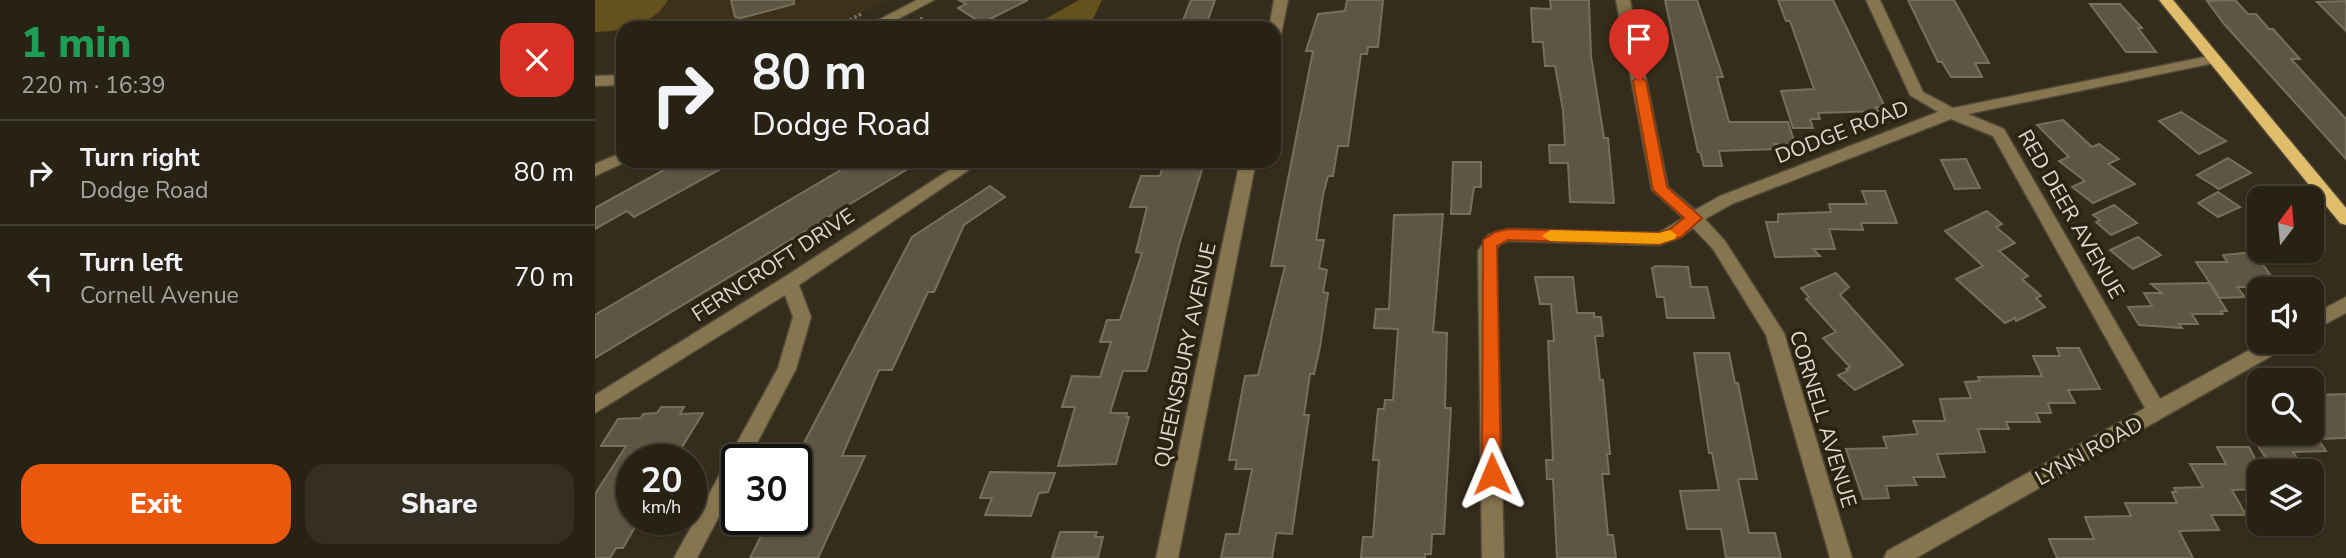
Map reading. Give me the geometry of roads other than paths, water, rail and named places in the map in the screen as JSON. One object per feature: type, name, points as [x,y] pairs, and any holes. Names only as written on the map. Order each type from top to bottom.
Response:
[{"type":"main road","points":[[2166,0],[2346,219]]},
{"type":"street","points":[[884,21],[927,0]]},
{"type":"street","points":[[1277,21],[1281,0]]},
{"type":"street","name":"CORNELL AVENUE","points":[[1623,0],[1660,190],[1694,218],[1719,245],[1775,333],[1841,558]]},
{"type":"street","name":"RED DEER AVENUE","points":[[1873,0],[1917,94],[1951,113],[1999,133],[2158,413]]},
{"type":"street","name":"DODGE ROAD","points":[[1493,558],[1487,251],[1494,239],[1508,235],[1659,239],[1675,233],[1694,218],[1726,200],[1951,113],[2214,59]]},
{"type":"street","points":[[595,80],[616,80]]},
{"type":"street","points":[[595,171],[616,160]]},
{"type":"street","name":"FERNCROFT DRIVE","points":[[595,405],[789,284],[963,168]]},
{"type":"street","name":"QUEENSBURY AVENUE","points":[[1167,558],[1247,168]]},
{"type":"street","points":[[746,444],[787,369],[802,317],[789,284]]},
{"type":"street","points":[[2324,317],[2346,304]]},
{"type":"street","name":"LYNN ROAD","points":[[1895,558],[2158,413],[2259,354]]},
{"type":"street","points":[[685,558],[721,491]]}]
